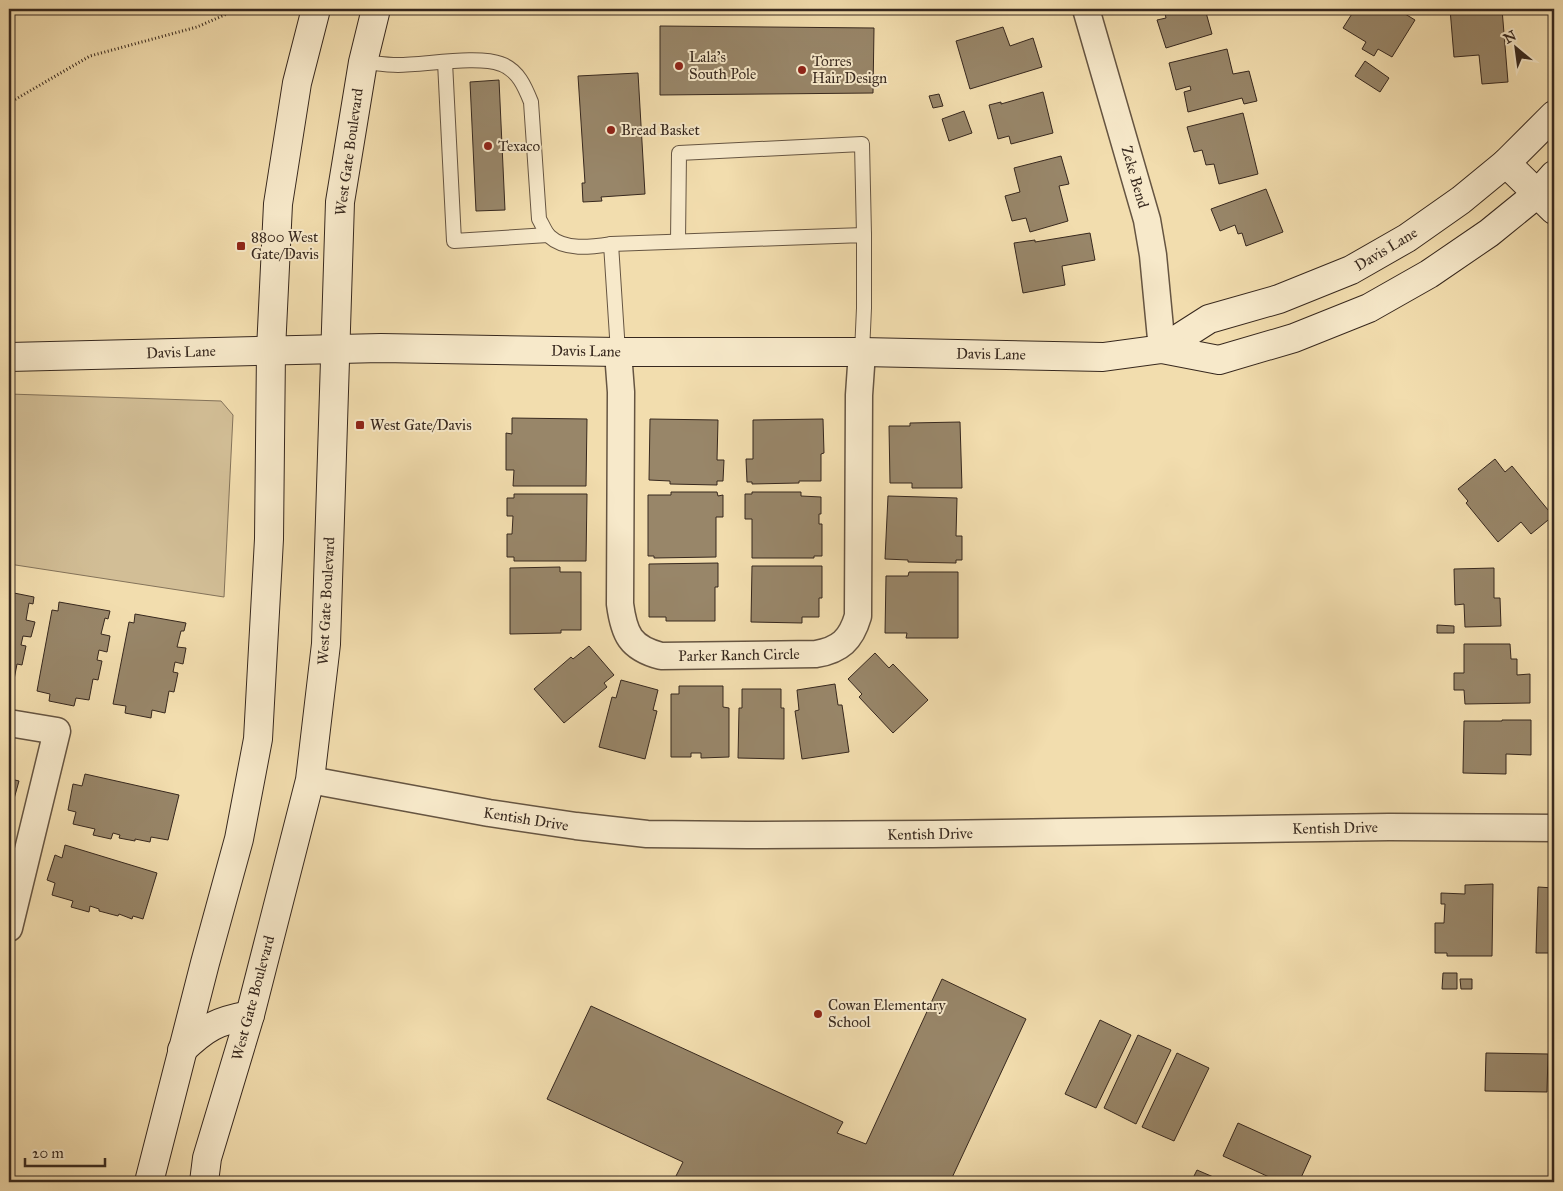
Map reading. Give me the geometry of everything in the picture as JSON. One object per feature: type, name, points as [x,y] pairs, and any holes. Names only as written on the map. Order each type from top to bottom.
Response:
[{"type":"main road","points":[[149,1182],[182,1050],[239,839],[258,738],[269,539],[271,350],[278,204],[297,83],[316,9]]},
{"type":"main road","name":"West Gate Boulevard","points":[[204,1182],[207,1158],[250,1015],[310,780],[326,644],[340,202],[363,62],[376,9]]},
{"type":"main road","name":"Davis Lane","points":[[1162,349],[1209,319],[1278,299],[1352,270],[1407,238],[1461,200],[1506,163],[1554,114]]},
{"type":"main road","points":[[1506,163],[1548,193]]},
{"type":"main road","name":"Davis Lane","points":[[9,357],[334,348],[618,352],[862,352],[1104,357],[1162,349],[1219,360],[1294,338],[1361,311],[1429,274],[1548,193]]},
{"type":"main road","points":[[182,1050],[197,1036],[218,1023],[250,1015]]},
{"type":"street","name":"Zeke Bend","points":[[1086,9],[1147,220],[1153,255],[1162,349]]},
{"type":"street","name":"Parker Ranch Circle","points":[[618,352],[621,392],[620,604],[622,620],[627,635],[636,646],[661,656],[816,654],[829,652],[840,646],[850,636],[858,616],[859,395],[862,352]]},
{"type":"street","points":[[9,723],[57,731],[9,928]]},
{"type":"street","name":"Kentish Drive","points":[[310,780],[489,813],[647,834],[932,834],[1389,827],[1554,828]]},
{"type":"lane","points":[[363,62],[396,65],[486,60],[502,64],[515,72],[526,87],[531,102],[539,219],[548,235],[560,244],[587,247],[678,241],[864,235]]},
{"type":"lane","points":[[445,62],[454,242],[548,235]]},
{"type":"lane","points":[[678,241],[679,153],[862,144],[864,235],[862,352]]},
{"type":"lane","points":[[611,244],[618,352]]},
{"type":"path","points":[[9,103],[90,56],[197,27],[238,9]]},
{"type":"shaded area","points":[[9,394],[221,401],[233,415],[224,597],[9,564]]},
{"type":"building","points":[[1164,9],[1205,9],[1212,34],[1166,48],[1157,20],[1166,18]]},
{"type":"building","points":[[1355,9],[1397,9],[1415,20],[1392,57],[1378,49],[1374,56],[1362,49],[1366,42],[1343,28]]},
{"type":"building","points":[[1450,9],[1475,9],[1475,11],[1502,9],[1508,82],[1482,84],[1479,55],[1454,57]]},
{"type":"building","points":[[660,26],[874,28],[873,93],[660,95]]},
{"type":"building","points":[[1003,27],[1010,46],[1033,38],[1042,67],[970,89],[956,41]]},
{"type":"building","points":[[1227,49],[1233,74],[1249,71],[1257,101],[1244,104],[1242,98],[1188,112],[1184,92],[1191,90],[1190,86],[1176,90],[1169,63]]},
{"type":"building","points":[[1365,61],[1389,78],[1380,92],[1355,76]]},
{"type":"building","name":"Bread Basket","points":[[638,73],[645,194],[601,197],[602,201],[583,202],[582,183],[585,183],[578,76]]},
{"type":"building","name":"Texaco","points":[[499,80],[505,210],[476,211],[470,82]]},
{"type":"building","points":[[1043,92],[1053,133],[1011,144],[1009,136],[998,139],[989,105],[1001,102],[1001,104]]},
{"type":"building","points":[[939,94],[943,106],[933,108],[929,96]]},
{"type":"building","points":[[964,111],[972,133],[949,141],[942,119]]},
{"type":"building","points":[[1243,113],[1258,174],[1219,184],[1214,164],[1206,165],[1202,150],[1194,152],[1187,127]]},
{"type":"building","points":[[1061,156],[1069,184],[1059,186],[1068,221],[1030,232],[1026,218],[1012,221],[1005,196],[1020,192],[1014,168]]},
{"type":"building","points":[[1266,189],[1283,232],[1246,246],[1242,233],[1238,234],[1235,225],[1220,231],[1211,209]]},
{"type":"building","points":[[1090,233],[1095,260],[1062,266],[1065,285],[1023,293],[1014,243],[1035,240],[1035,242]]},
{"type":"building","points":[[512,418],[587,419],[586,486],[513,486],[514,470],[506,470],[506,433],[512,434]]},
{"type":"building","points":[[650,419],[718,420],[717,460],[724,460],[723,481],[717,481],[717,485],[670,484],[670,481],[649,480]]},
{"type":"building","points":[[823,419],[824,453],[821,454],[821,481],[752,484],[752,482],[747,482],[746,459],[753,459],[753,420]]},
{"type":"building","points":[[960,422],[962,488],[912,488],[912,483],[890,483],[889,426],[910,426],[910,423]]},
{"type":"building","points":[[1495,459],[1505,472],[1512,466],[1553,516],[1531,534],[1521,522],[1498,542],[1466,503],[1468,501],[1458,489]]},
{"type":"building","points":[[671,492],[717,492],[718,496],[723,495],[723,517],[716,517],[716,557],[654,558],[654,556],[648,556],[648,495],[671,495]]},
{"type":"building","points":[[752,492],[801,492],[801,496],[821,497],[819,524],[822,524],[822,556],[814,556],[814,558],[752,558],[752,519],[745,519],[745,494],[752,494]]},
{"type":"building","points":[[514,494],[587,494],[586,561],[514,561],[514,557],[507,557],[507,534],[512,534],[513,516],[507,516],[507,498],[514,498]]},
{"type":"building","points":[[888,496],[957,498],[956,536],[962,536],[962,560],[956,560],[956,563],[908,562],[908,560],[885,559]]},
{"type":"building","points":[[718,563],[718,587],[715,587],[715,621],[666,621],[666,617],[649,617],[649,564]]},
{"type":"building","points":[[752,566],[822,566],[822,598],[819,598],[819,617],[802,617],[802,623],[751,622]]},
{"type":"building","points":[[560,567],[560,572],[581,572],[581,630],[561,630],[561,633],[510,634],[510,568]]},
{"type":"building","points":[[1494,568],[1494,598],[1500,598],[1501,626],[1465,627],[1464,604],[1455,605],[1454,569]]},
{"type":"building","points":[[909,572],[958,572],[958,638],[906,638],[907,633],[885,633],[886,576],[908,576]]},
{"type":"building","points":[[9,592],[34,597],[33,604],[29,603],[26,620],[35,622],[31,637],[23,636],[21,645],[26,646],[22,665],[17,664],[13,685],[9,685]]},
{"type":"building","points":[[59,602],[110,611],[108,619],[105,618],[101,634],[110,636],[107,652],[99,650],[97,660],[102,661],[98,680],[93,679],[89,700],[76,698],[74,706],[49,701],[50,694],[37,691],[52,610],[58,611]]},
{"type":"building","points":[[135,614],[186,623],[184,631],[181,631],[177,647],[186,648],[183,664],[175,662],[173,672],[178,673],[174,692],[169,691],[165,713],[152,710],[151,718],[125,713],[126,706],[113,704],[129,622],[134,623]]},
{"type":"building","points":[[1437,625],[1454,626],[1454,633],[1437,633]]},
{"type":"building","points":[[1464,644],[1510,644],[1511,659],[1517,659],[1517,675],[1530,674],[1530,703],[1465,704],[1464,690],[1454,690],[1454,673],[1464,673]]},
{"type":"building","points":[[589,646],[614,675],[604,683],[607,687],[564,723],[534,689],[571,657],[573,659]]},
{"type":"building","points":[[875,653],[889,668],[893,664],[928,700],[893,733],[859,697],[862,694],[848,679]]},
{"type":"building","points":[[621,680],[658,690],[653,710],[657,711],[645,759],[599,747],[612,697],[616,698]]},
{"type":"building","points":[[835,684],[838,705],[842,705],[849,752],[802,759],[795,711],[799,710],[797,690]]},
{"type":"building","points":[[679,686],[723,686],[723,707],[729,708],[729,757],[701,758],[701,753],[691,753],[691,757],[671,757],[671,694],[679,694]]},
{"type":"building","points":[[742,689],[781,689],[781,708],[784,708],[784,759],[738,758],[739,708],[742,708]]},
{"type":"building","points":[[1531,720],[1531,755],[1506,754],[1506,774],[1463,773],[1464,721]]},
{"type":"building","points":[[9,764],[14,766],[11,779],[19,781],[12,806],[9,805]]},
{"type":"building","points":[[85,774],[179,795],[168,840],[151,837],[150,842],[135,839],[135,841],[119,838],[120,835],[113,833],[111,839],[93,835],[95,829],[73,824],[76,812],[68,810],[73,784],[82,786]]},
{"type":"building","points":[[65,845],[157,873],[143,919],[133,916],[132,919],[119,914],[118,916],[99,911],[99,909],[90,906],[89,912],[71,907],[73,901],[52,895],[55,883],[47,880],[55,855],[62,858]]},
{"type":"building","points":[[1493,884],[1492,956],[1447,956],[1447,953],[1435,953],[1435,923],[1444,923],[1445,904],[1441,904],[1441,893],[1465,894],[1465,885]]},
{"type":"building","points":[[1538,887],[1554,888],[1554,953],[1536,953]]},
{"type":"building","points":[[1443,973],[1457,973],[1457,989],[1442,989]]},
{"type":"building","name":"Cowan Elementary School","points":[[942,979],[1026,1019],[950,1182],[673,1182],[683,1162],[547,1099],[591,1006],[843,1122],[837,1133],[866,1144]]},
{"type":"building","points":[[1460,979],[1472,979],[1472,989],[1461,989]]},
{"type":"building","points":[[1100,1020],[1131,1035],[1096,1108],[1065,1094]]},
{"type":"building","points":[[1138,1035],[1171,1050],[1136,1124],[1104,1108]]},
{"type":"building","points":[[1177,1053],[1209,1068],[1174,1141],[1142,1127]]},
{"type":"building","points":[[1486,1053],[1548,1054],[1547,1092],[1485,1091]]},
{"type":"building","points":[[1238,1123],[1311,1156],[1299,1182],[1280,1182],[1223,1156]]},
{"type":"building","points":[[1552,1146],[1554,1146],[1554,1182],[1553,1182]]},
{"type":"building","points":[[1197,1170],[1225,1182],[1191,1182]]},
{"type":"place","name":"Lala's South Pole","points":[[679,66]]},
{"type":"place","name":"Torres Hair Design","points":[[802,70]]},
{"type":"place","name":"Bread Basket","points":[[611,130]]},
{"type":"place","name":"Texaco","points":[[488,146]]},
{"type":"place","name":"8800 West Gate/Davis","points":[[241,246]]},
{"type":"place","name":"West Gate/Davis","points":[[360,425]]},
{"type":"place","name":"Cowan Elementary School","points":[[818,1014]]}]
